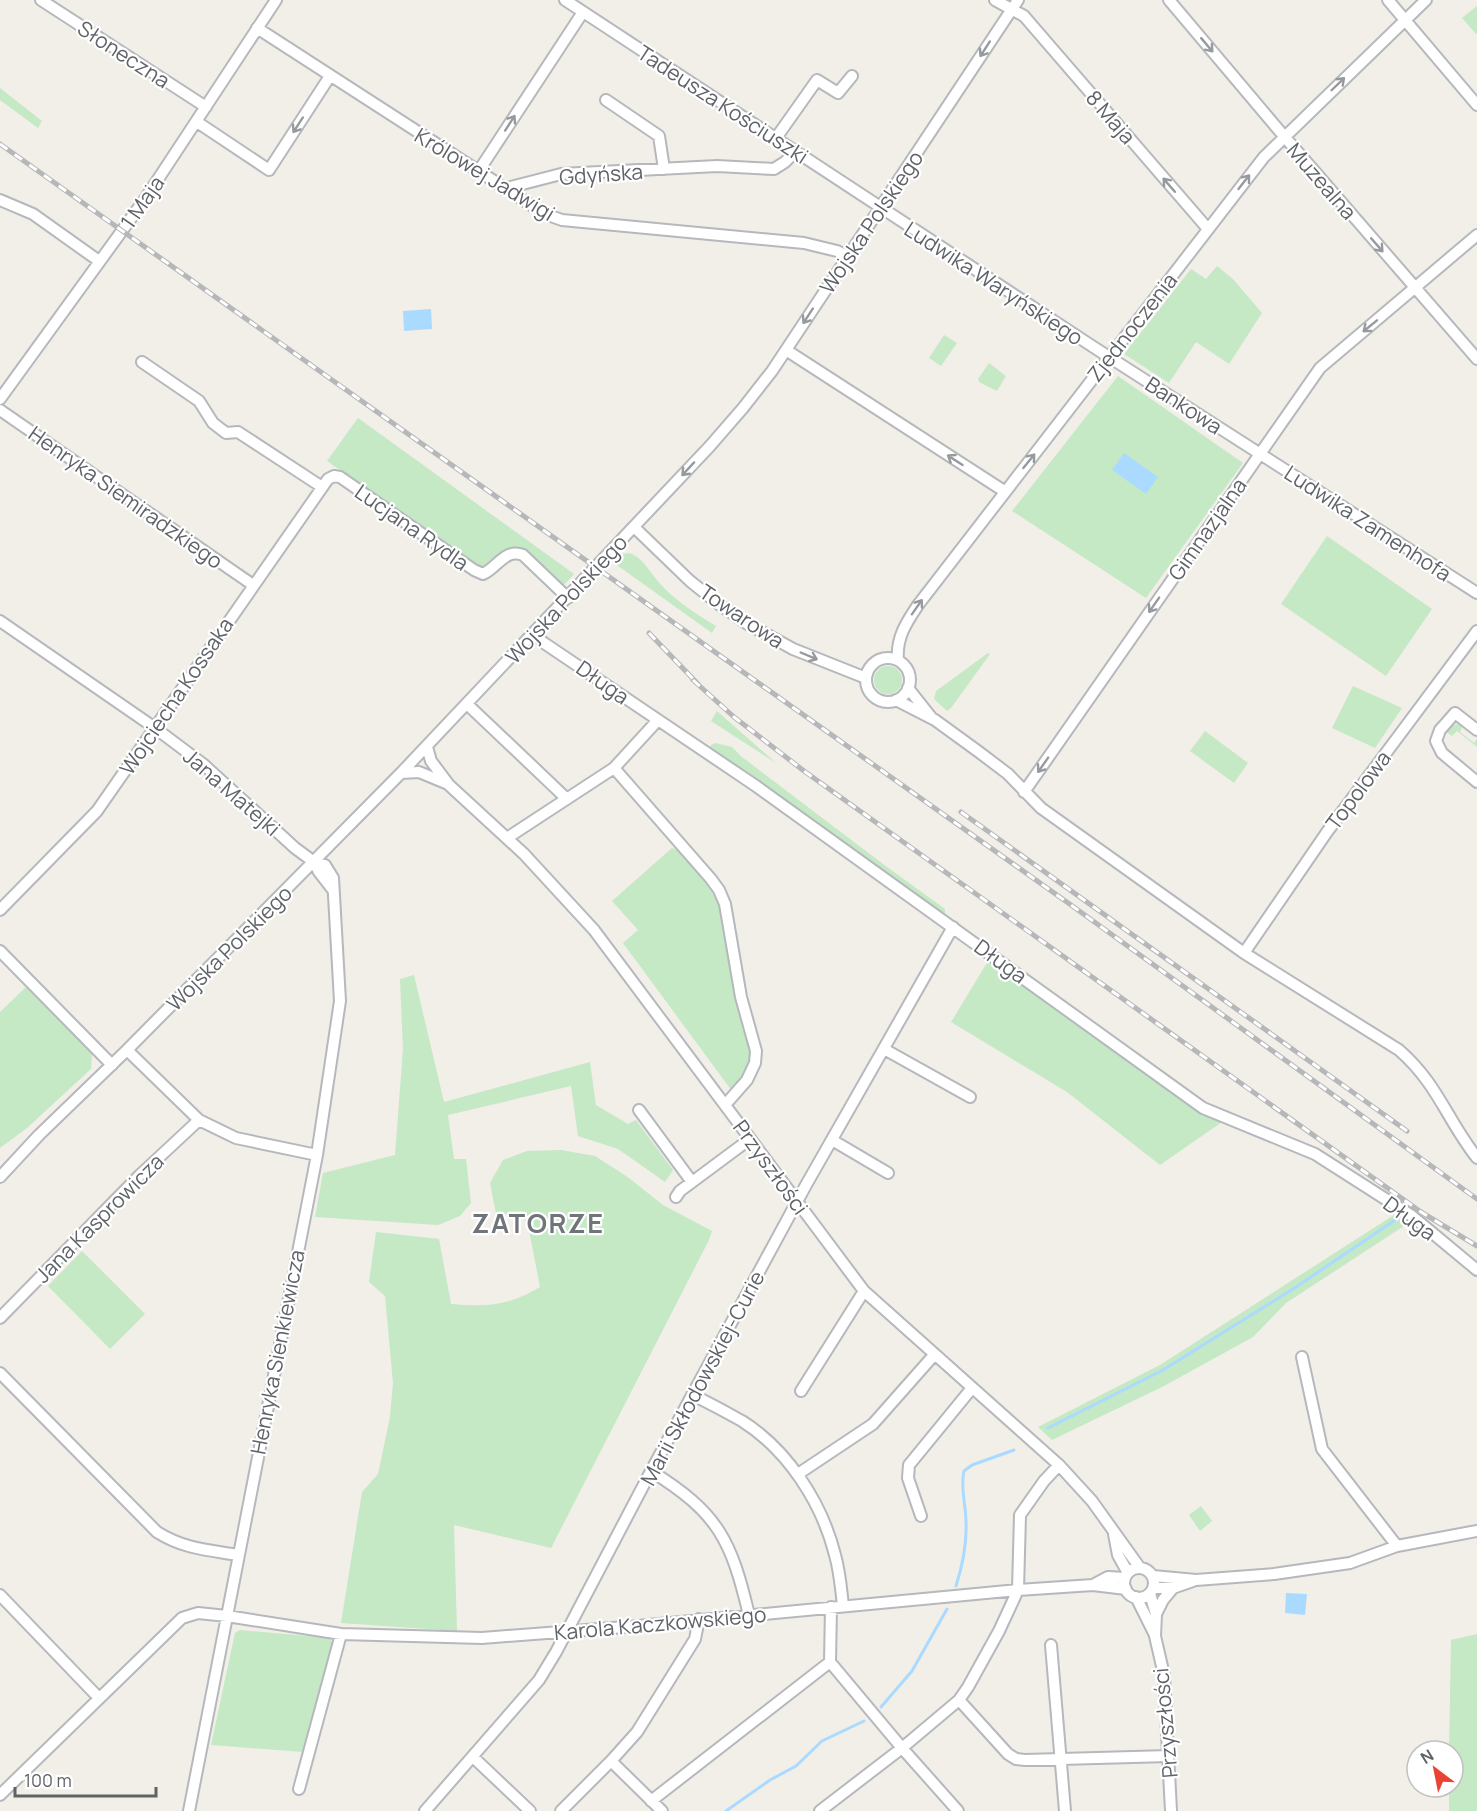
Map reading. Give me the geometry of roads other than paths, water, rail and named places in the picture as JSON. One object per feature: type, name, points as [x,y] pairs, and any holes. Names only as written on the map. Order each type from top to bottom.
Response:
[{"type":"street","name":"Słoneczna","points":[[41,0],[206,107]]},
{"type":"street","name":"1 Maja","points":[[0,399],[146,199],[276,0]]},
{"type":"street","name":"Tadeusza Kościuszki","points":[[565,0],[880,208]]},
{"type":"street","name":"8 Maja","points":[[995,0],[1015,4],[1208,229]]},
{"type":"street","name":"Muzealna","points":[[1169,0],[1477,359]]},
{"type":"street","points":[[1388,0],[1477,105]]},
{"type":"street","name":"Zjednoczenia","points":[[898,660],[898,642],[910,616],[1004,491],[1264,157],[1426,0]]},
{"type":"street","name":"Wojska Polskiego","points":[[0,1177],[39,1135],[127,1050],[427,747],[743,408],[786,350],[1015,4]]},
{"type":"street","points":[[478,172],[583,12]]},
{"type":"street","name":"Królowej Jadwigi","points":[[257,28],[545,214],[562,220],[804,243],[837,251],[847,256]]},
{"type":"street","points":[[197,122],[269,170],[330,76]]},
{"type":"street","points":[[776,138],[817,80],[838,93],[852,76]]},
{"type":"street","name":"Gdyńska","points":[[606,100],[659,136],[664,169]]},
{"type":"street","name":"Gdyńska","points":[[503,189],[561,174],[717,166],[774,169],[796,151]]},
{"type":"street","points":[[0,200],[33,214],[99,261]]},
{"type":"street","name":"Ludwika Waryńskiego","points":[[880,208],[1109,357]]},
{"type":"street","name":"Gimnazjalna","points":[[1024,792],[1320,368],[1477,235]]},
{"type":"street","points":[[786,350],[1004,491]]},
{"type":"street","name":"Bankowa","points":[[1109,357],[1260,453]]},
{"type":"street","points":[[142,362],[199,400],[213,423],[226,433],[238,432],[322,487]]},
{"type":"street","name":"Henryka Siemiradzkiego","points":[[0,410],[253,585]]},
{"type":"street","name":"Ludwika Zamenhofa","points":[[1260,453],[1477,593]]},
{"type":"street","name":"Wojciecha Kossaka","points":[[0,910],[97,811],[322,487],[333,476],[340,477]]},
{"type":"street","name":"Lucjana Rydla","points":[[340,477],[474,570],[483,574],[492,570],[504,557],[516,553],[523,555],[568,597]]},
{"type":"street","name":"Towarowa","points":[[634,527],[690,581],[746,623],[784,645],[866,678]]},
{"type":"street","name":"Jana Matejki","points":[[0,621],[203,764],[295,848],[314,862]]},
{"type":"street","name":"Topolowa","points":[[1244,953],[1327,832],[1477,631]]},
{"type":"street","name":"Długa","points":[[533,634],[756,786],[1203,1108],[1315,1154],[1412,1216],[1477,1270]]},
{"type":"street","points":[[886,658],[898,660],[909,675],[908,687],[896,700],[878,699],[869,690],[867,672],[875,663],[886,658]]},
{"type":"street","points":[[908,687],[931,718]]},
{"type":"street","points":[[896,700],[931,718],[1008,774],[1041,808],[1244,953],[1381,1037],[1411,1060],[1434,1089],[1477,1158]]},
{"type":"street","points":[[466,704],[567,799]]},
{"type":"street","points":[[1475,776],[1442,753],[1438,747],[1436,735],[1455,713],[1477,730]]},
{"type":"street","points":[[507,838],[614,768],[658,720]]},
{"type":"street","name":"Przyszłości","points":[[427,747],[431,761],[449,785],[507,838],[557,888],[594,930],[864,1291],[1059,1465],[1092,1501],[1140,1568]]},
{"type":"street","points":[[614,768],[711,879],[719,890],[724,904],[741,997],[756,1051],[755,1063],[747,1080],[725,1106]]},
{"type":"street","name":"Przyszłości","points":[[401,773],[419,772],[449,785]]},
{"type":"street","name":"Henryka Sienkiewicza","points":[[189,1811],[317,1155],[340,1001],[333,891],[314,862]]},
{"type":"street","name":"Marii Skłodowskiej-Curie","points":[[425,1811],[539,1680],[556,1652],[651,1471],[797,1203],[953,927]]},
{"type":"street","points":[[0,951],[112,1065]]},
{"type":"street","points":[[884,1049],[970,1097]]},
{"type":"street","points":[[127,1050],[199,1120],[236,1138],[317,1155]]},
{"type":"street","points":[[639,1110],[693,1182]]},
{"type":"street","name":"Jana Kasprowicza","points":[[0,1318],[140,1175],[199,1120]]},
{"type":"street","name":"Wojska Polskiego","points":[[0,1167],[39,1135]]},
{"type":"street","points":[[676,1197],[680,1191],[750,1139]]},
{"type":"street","points":[[832,1140],[888,1173]]},
{"type":"street","points":[[801,1390],[864,1291]]},
{"type":"street","points":[[798,1474],[873,1424],[934,1355]]},
{"type":"street","points":[[1302,1357],[1322,1449],[1397,1546]]},
{"type":"street","points":[[0,1373],[157,1532],[173,1542],[186,1546],[238,1555]]},
{"type":"street","points":[[921,1516],[908,1478],[909,1465],[972,1388]]},
{"type":"street","points":[[651,1801],[830,1662],[837,1606],[839,1572],[832,1544],[816,1504],[798,1474],[743,1422],[693,1395]]},
{"type":"street","points":[[820,1811],[902,1748],[959,1700],[968,1687],[999,1631],[1018,1590],[1020,1515],[1044,1481],[1059,1465]]},
{"type":"street","points":[[651,1471],[680,1489],[709,1516],[722,1533],[734,1557],[749,1615]]},
{"type":"street","points":[[1113,1531],[1126,1580],[1155,1636]]},
{"type":"street","points":[[1126,1580],[1133,1569],[1140,1568],[1149,1571],[1153,1576],[1196,1580],[1274,1574],[1350,1563],[1397,1546],[1477,1531]]},
{"type":"street","points":[[1118,1555],[1115,1567],[1108,1577],[1126,1580]]},
{"type":"street","points":[[1153,1576],[1151,1591],[1156,1614],[1155,1636]]},
{"type":"street","name":"Karola Kaczkowskiego","points":[[1093,1585],[1108,1577]]},
{"type":"street","name":"Karola Kaczkowskiego","points":[[0,1795],[182,1618],[192,1613],[227,1616],[341,1634],[482,1638],[565,1633],[837,1606],[1093,1585],[1126,1580]]},
{"type":"street","points":[[1136,1597],[1144,1597],[1151,1591],[1173,1588],[1196,1580]]},
{"type":"street","points":[[1156,1614],[1163,1600],[1173,1588]]},
{"type":"street","points":[[0,1595],[99,1698]]},
{"type":"street","points":[[561,1811],[637,1732],[696,1639],[699,1619]]},
{"type":"street","points":[[299,1789],[341,1634]]},
{"type":"street","name":"Przyszłości","points":[[1155,1636],[1164,1675],[1171,1811]]},
{"type":"street","points":[[1051,1645],[1065,1811]]},
{"type":"street","points":[[830,1662],[958,1811]]},
{"type":"street","points":[[959,1700],[1008,1754],[1016,1759],[1060,1760],[1169,1756]]},
{"type":"street","points":[[473,1756],[530,1811]]},
{"type":"street","points":[[611,1761],[662,1811]]},
{"type":"water","points":[[431,309],[432,329],[404,331],[403,311]]},
{"type":"water","points":[[1124,453],[1158,477],[1146,494],[1112,470]]},
{"type":"water","points":[[1286,1593],[1307,1594],[1305,1615],[1285,1613]]},
{"type":"waterway","points":[[1048,1428],[1163,1370],[1293,1289],[1398,1218]]},
{"type":"waterway","points":[[956,1586],[963,1562],[966,1539],[964,1471],[972,1465],[1014,1450]]},
{"type":"waterway","points":[[881,1707],[912,1671],[947,1609]]},
{"type":"waterway","points":[[726,1811],[770,1780],[796,1766],[822,1741],[864,1721]]},
{"type":"railway","points":[[0,144],[1071,905],[1477,1199]]},
{"type":"railway","points":[[649,633],[698,684]]},
{"type":"railway","points":[[693,680],[734,717],[804,771],[1421,1212],[1477,1246]]},
{"type":"railway","points":[[961,812],[1407,1131]]},
{"type":"district","name":"ZATORZE","points":[[538,1222]]}]
